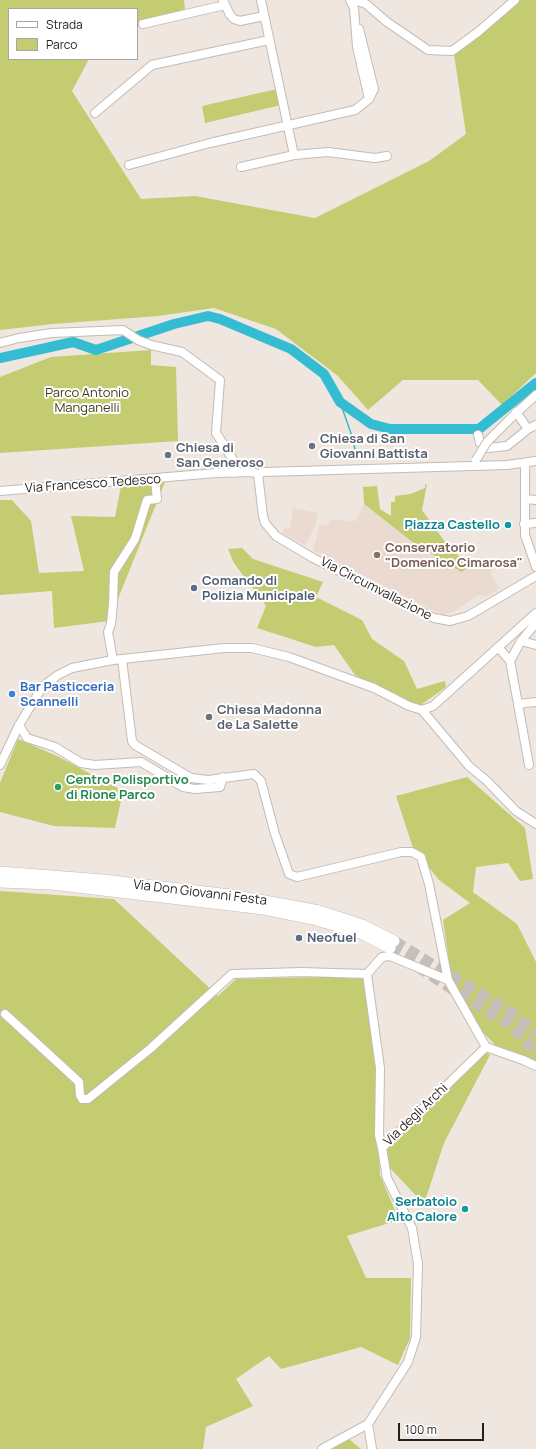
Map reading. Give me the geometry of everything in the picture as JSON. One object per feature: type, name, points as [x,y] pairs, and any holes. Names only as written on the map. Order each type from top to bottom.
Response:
[{"type":"main road","name":"Via Don Giovanni Festa","points":[[0,872],[103,880],[230,895],[287,905],[319,911],[362,924],[392,944],[313,919],[264,909],[52,884],[0,882]]},
{"type":"street","points":[[261,0],[294,155]]},
{"type":"street","points":[[129,166],[210,143],[355,110],[369,99],[374,89],[354,4],[350,0]]},
{"type":"street","points":[[354,4],[366,4],[387,22],[428,50],[452,51],[478,32],[515,0]]},
{"type":"street","points":[[143,24],[224,3],[234,19],[240,21],[264,16]]},
{"type":"street","points":[[95,114],[152,65],[269,40]]},
{"type":"street","points":[[241,167],[294,155],[328,152],[375,158],[387,156]]},
{"type":"street","points":[[0,343],[19,338],[52,333],[123,330],[138,340],[151,345],[182,352],[220,380],[216,433],[232,458],[234,473]]},
{"type":"street","points":[[474,463],[487,442],[513,415],[536,395]]},
{"type":"street","points":[[513,415],[528,430]]},
{"type":"street","points":[[478,435],[481,444],[490,449],[507,446],[536,425]]},
{"type":"street","name":"Via Francesco Tedesco","points":[[0,491],[251,472],[258,474],[264,472],[474,463],[525,464],[536,461]]},
{"type":"street","points":[[525,464],[525,536],[536,567]]},
{"type":"street","name":"Via Circumvallazione","points":[[258,474],[265,523],[276,536],[314,558],[434,618],[450,621],[468,616],[536,576]]},
{"type":"street","points":[[113,660],[108,632],[111,624],[114,572],[135,538],[146,500],[157,499],[155,479]]},
{"type":"street","points":[[525,499],[536,500]]},
{"type":"street","points":[[524,524],[536,523]]},
{"type":"street","points":[[422,710],[433,706],[536,613]]},
{"type":"street","points":[[510,661],[521,641],[536,623]]},
{"type":"street","points":[[521,641],[536,645]]},
{"type":"street","points":[[498,647],[510,661],[529,765]]},
{"type":"street","points":[[0,765],[19,725],[43,686],[50,680],[72,668],[122,659],[224,648],[252,648],[289,657],[374,688],[409,706],[422,710],[469,766],[487,781],[516,811],[536,824]]},
{"type":"street","points":[[122,659],[132,741],[135,745],[191,778],[208,780],[254,774],[261,781],[284,865],[289,874],[297,877],[401,852],[412,852],[421,857],[430,884],[448,980],[486,1047],[524,1060],[536,1066]]},
{"type":"street","points":[[518,704],[536,702]]},
{"type":"street","points":[[19,725],[27,738],[55,748],[81,763],[95,765],[141,762],[183,787],[196,789],[220,787],[223,777]]},
{"type":"street","points":[[382,1148],[379,1135],[380,1068],[367,974],[382,957],[390,956],[448,980]]},
{"type":"street","points":[[5,1014],[79,1082],[80,1095],[82,1099],[88,1099],[151,1048],[232,974],[302,972],[367,974]]},
{"type":"street","name":"Via degli Archi","points":[[368,1424],[408,1362],[416,1337],[418,1264],[412,1228],[387,1178],[382,1148],[486,1047]]},
{"type":"street","points":[[322,1449],[368,1424],[372,1449]]},
{"type":"shaded area","name":"Conservatorio \"Domenico Cimarosa\"","points":[[364,504],[409,540],[460,572],[481,560],[484,564],[490,564],[493,568],[491,575],[500,588],[488,596],[478,595],[454,612],[442,615],[313,550],[320,524],[327,526],[330,520],[356,521]]},
{"type":"shaded area","points":[[293,508],[318,513],[315,527],[305,545],[283,534],[284,527],[290,528]]},
{"type":"green space","points":[[0,0],[184,0],[185,9],[138,23],[138,8],[8,8],[8,60],[88,60],[72,91],[141,199],[195,196],[315,218],[429,161],[466,134],[454,54],[517,0],[536,0],[536,373],[502,405],[478,380],[403,380],[368,410],[338,376],[276,329],[214,308],[158,316],[53,324],[0,330]]},
{"type":"green space","points":[[277,89],[281,105],[205,123],[202,106]]},
{"type":"green space","name":"Parco Antonio Manganelli","points":[[151,350],[151,365],[176,367],[178,441],[0,453],[0,377],[51,357]]},
{"type":"green space","points":[[165,482],[109,621],[54,628],[52,591],[0,595],[0,500],[12,500],[31,521],[39,573],[84,571],[71,516],[115,517],[121,486]]},
{"type":"green space","points":[[427,484],[422,510],[448,546],[470,566],[461,572],[411,541],[364,504],[363,487],[377,486],[380,509],[391,516],[391,502],[395,502],[395,496],[410,494],[425,488],[425,485]]},
{"type":"green space","points":[[242,548],[253,559],[323,582],[316,597],[362,620],[372,639],[404,661],[417,689],[445,681],[446,687],[418,707],[355,675],[334,645],[316,647],[257,628],[266,606],[234,563],[228,549]]},
{"type":"green space","name":"Centro Polisportivo di Rione Parco","points":[[18,739],[59,757],[123,791],[115,828],[54,826],[0,812],[0,783]]},
{"type":"green space","points":[[467,777],[525,828],[533,879],[520,881],[508,863],[476,867],[473,892],[517,924],[536,962],[536,1064],[497,1047],[481,1030],[452,981],[443,920],[470,903],[439,880],[413,848],[396,796]]},
{"type":"green space","points":[[0,891],[114,899],[218,996],[236,979],[364,976],[376,1067],[380,1175],[399,1220],[347,1236],[366,1278],[411,1278],[410,1338],[398,1365],[361,1347],[281,1369],[269,1356],[236,1379],[253,1406],[206,1427],[203,1449],[0,1449]]},
{"type":"green space","points":[[484,1051],[490,1055],[444,1143],[424,1204],[388,1166],[385,1149]]},
{"type":"green space","points":[[349,1439],[361,1449],[330,1449]]},
{"type":"waterway","points":[[0,358],[73,342],[96,350],[174,324],[208,316],[220,319],[291,349],[324,374],[340,402],[371,424],[390,429],[479,429],[536,383]]},
{"type":"waterway","points":[[340,402],[353,439],[356,455]]},
{"type":"tunnel","points":[[394,941],[514,1014],[536,1034]]},
{"type":"tunnel","points":[[390,948],[467,999],[510,1024],[525,1040],[536,1055]]},
{"type":"place","name":"Chiesa di San Giovanni Battista","points":[[312,446]]},
{"type":"place","name":"Chiesa di San Generoso","points":[[168,455]]},
{"type":"place","name":"Piazza Castello","points":[[508,525]]},
{"type":"place","name":"Conservatorio \"Domenico Cimarosa\"","points":[[377,555]]},
{"type":"place","name":"Comando di Polizia Municipale","points":[[194,588]]},
{"type":"place","name":"Bar Pasticceria Scannelli","points":[[12,694]]},
{"type":"place","name":"Chiesa Madonna de La Salette","points":[[209,717]]},
{"type":"place","name":"Centro Polisportivo di Rione Parco","points":[[58,787]]},
{"type":"place","name":"Neofuel","points":[[299,938]]},
{"type":"place","name":"Serbatoio Alto Calore","points":[[465,1209]]}]
